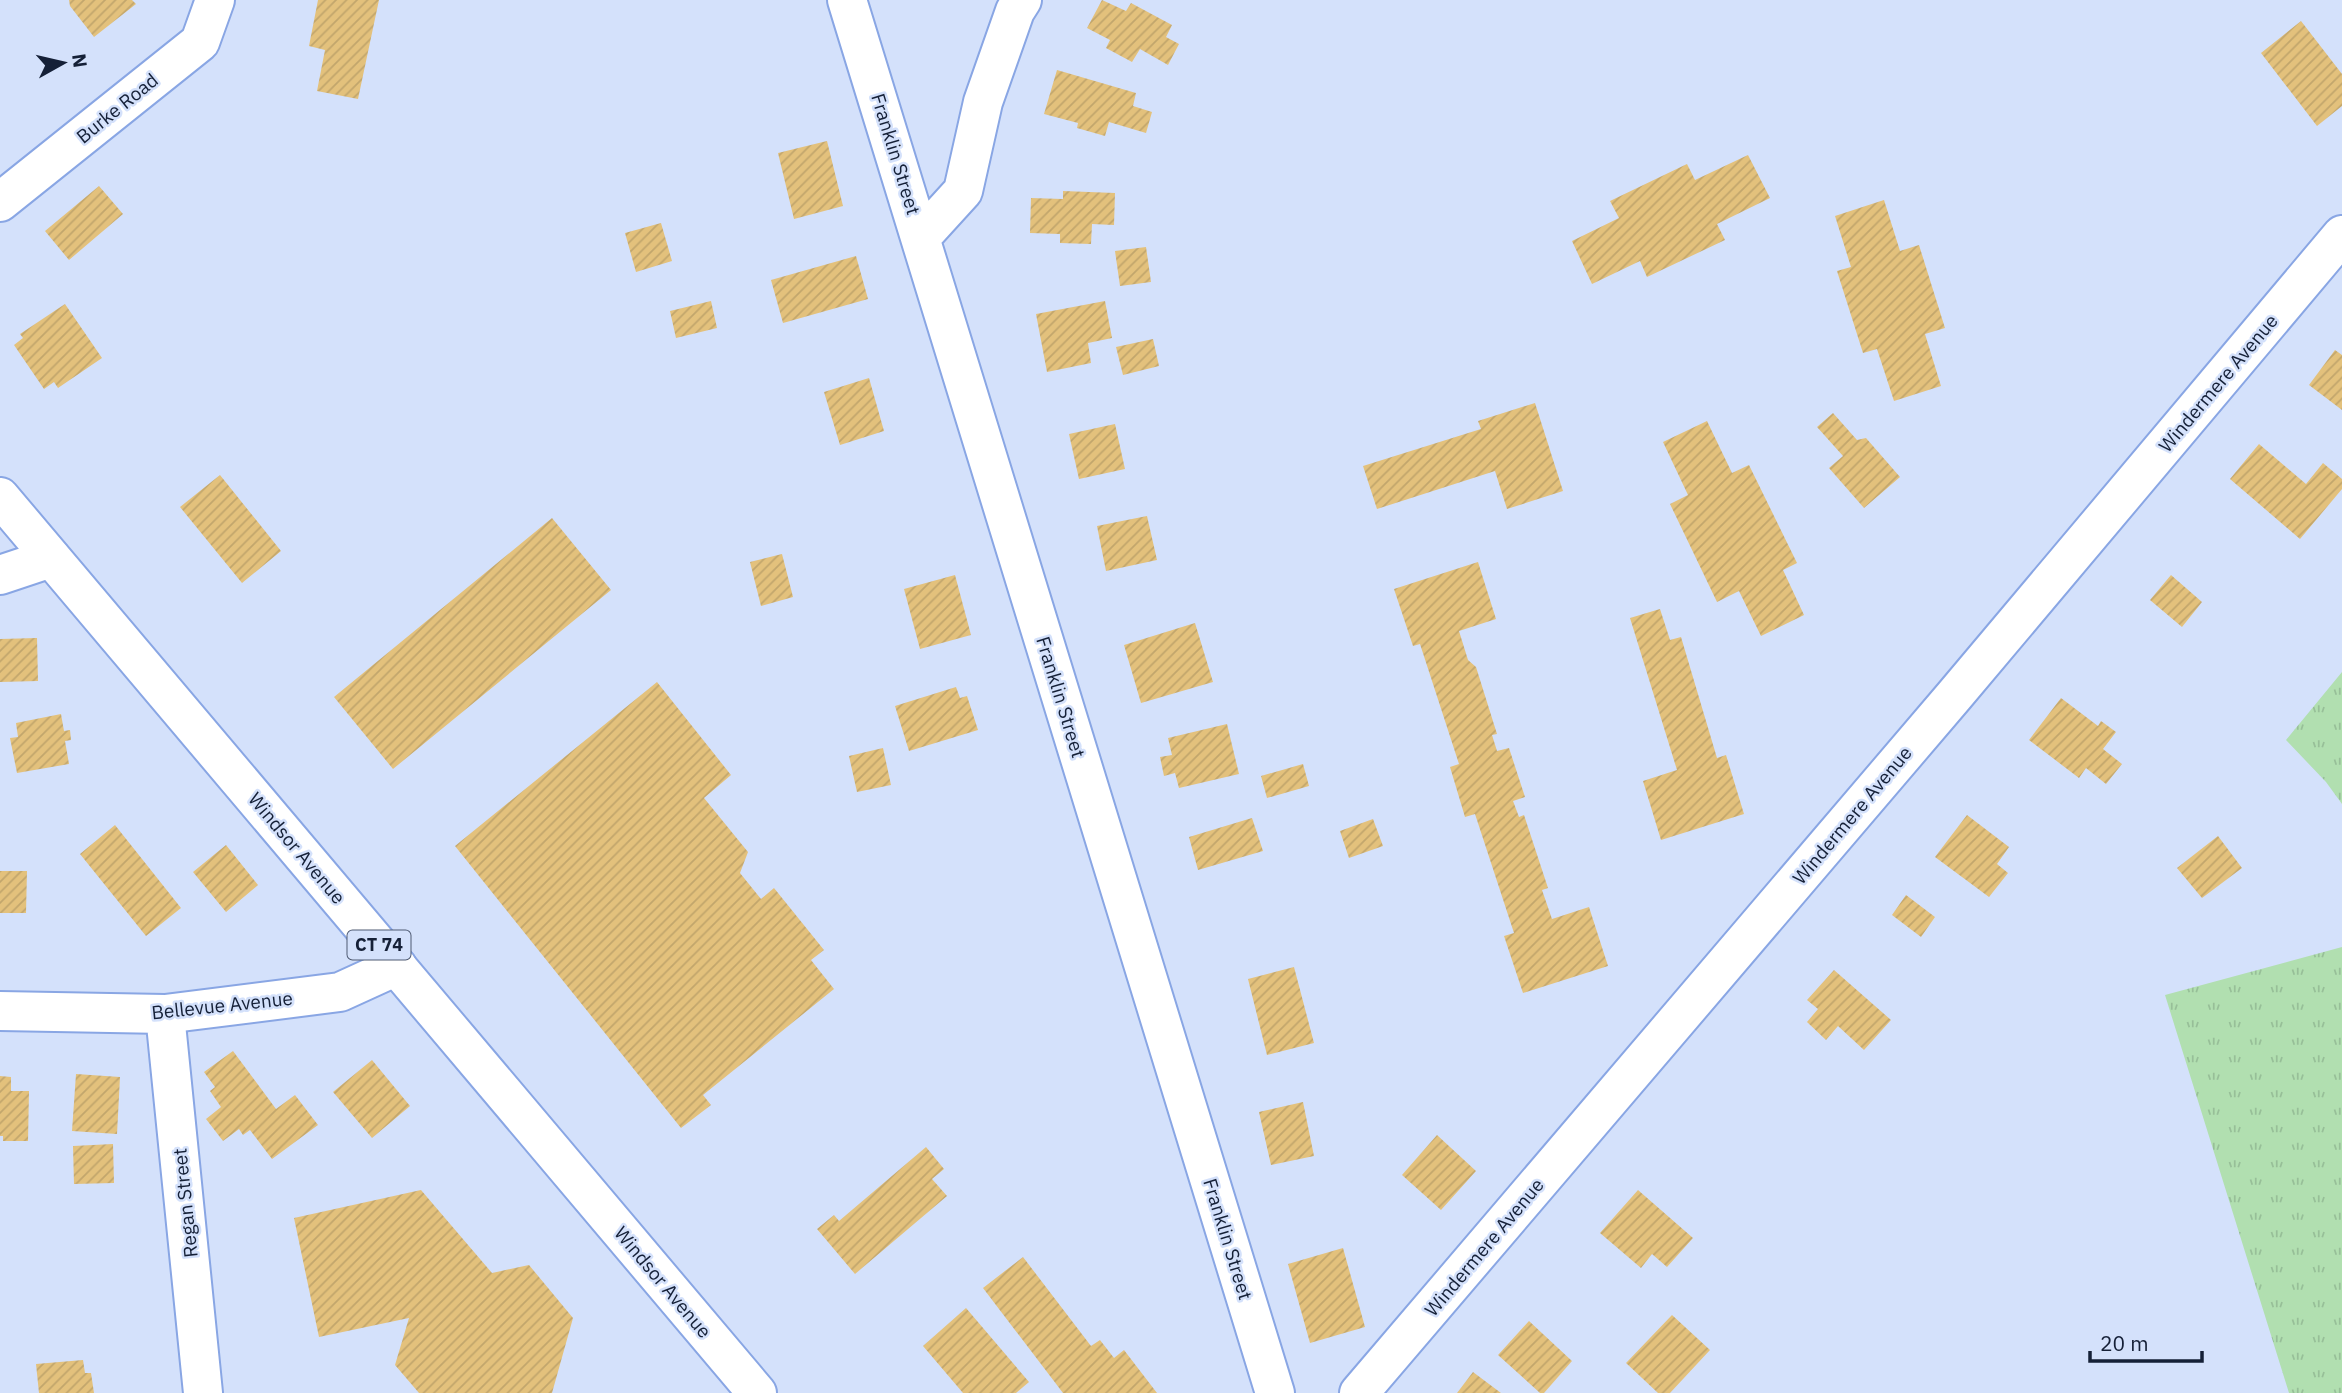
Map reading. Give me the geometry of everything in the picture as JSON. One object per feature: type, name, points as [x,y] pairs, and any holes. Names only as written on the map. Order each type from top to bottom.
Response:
[{"type":"street","name":"Burke Road","points":[[0,202],[200,42],[215,0]]},
{"type":"street","name":"Franklin Street","points":[[848,0],[1276,1393]]},
{"type":"street","points":[[922,236],[963,191],[983,102],[1015,11],[1022,0]]},
{"type":"street","name":"Windermere Avenue","points":[[1359,1393],[2342,235]]},
{"type":"street","name":"Windsor Avenue","points":[[0,497],[757,1393]]},
{"type":"street","points":[[0,575],[51,558]]},
{"type":"street","name":"Bellevue Avenue","points":[[0,1011],[165,1014],[340,992],[397,967]]},
{"type":"street","name":"Regan Street","points":[[165,1014],[203,1393]]},
{"type":"green space","points":[[2342,672],[2342,804],[2326,782],[2286,740]]},
{"type":"green space","points":[[2342,947],[2342,1393],[2289,1393],[2165,995]]},
{"type":"building","points":[[69,0],[132,0],[136,4],[94,37],[70,6]]},
{"type":"building","points":[[318,0],[379,0],[358,99],[317,91],[325,50],[309,46]]},
{"type":"building","points":[[1102,0],[1126,11],[1131,3],[1172,25],[1166,37],[1179,44],[1168,65],[1140,49],[1132,62],[1106,48],[1110,40],[1087,28]]},
{"type":"building","points":[[2301,21],[2342,74],[2342,106],[2317,126],[2261,53]]},
{"type":"building","points":[[1057,70],[1136,93],[1133,106],[1152,112],[1146,133],[1109,122],[1105,136],[1077,128],[1078,123],[1044,114]]},
{"type":"building","points":[[827,141],[843,206],[794,219],[778,153]]},
{"type":"building","points":[[1748,155],[1770,198],[1717,224],[1725,240],[1647,277],[1640,261],[1592,284],[1572,241],[1619,218],[1610,201],[1687,164],[1695,180]]},
{"type":"building","points":[[99,186],[123,214],[69,260],[45,231]]},
{"type":"building","points":[[1063,191],[1115,193],[1114,225],[1092,224],[1091,244],[1060,243],[1060,234],[1030,233],[1031,198],[1063,199]]},
{"type":"building","points":[[1884,200],[1900,251],[1919,245],[1945,328],[1925,334],[1941,386],[1894,401],[1877,349],[1863,353],[1837,271],[1851,267],[1835,216]]},
{"type":"building","points":[[661,223],[672,261],[636,272],[625,233]]},
{"type":"building","points":[[1146,247],[1151,282],[1120,286],[1115,251]]},
{"type":"building","points":[[856,256],[868,299],[783,323],[771,280]]},
{"type":"building","points":[[711,301],[717,328],[676,338],[670,311]]},
{"type":"building","points":[[1105,301],[1112,338],[1088,343],[1091,363],[1047,372],[1036,314]]},
{"type":"building","points":[[65,304],[102,358],[58,388],[54,382],[44,389],[14,345],[23,338],[20,334]]},
{"type":"building","points":[[1153,339],[1159,366],[1123,375],[1116,347]]},
{"type":"building","points":[[2335,350],[2342,355],[2342,410],[2309,385]]},
{"type":"building","points":[[869,378],[884,431],[840,445],[824,392]]},
{"type":"building","points":[[1535,403],[1563,491],[1507,509],[1495,471],[1377,509],[1363,466],[1481,429],[1478,421]]},
{"type":"building","points":[[1833,413],[1857,440],[1866,438],[1900,477],[1864,508],[1829,468],[1843,456],[1817,427]]},
{"type":"building","points":[[1707,421],[1732,473],[1749,465],[1797,563],[1783,570],[1804,615],[1761,636],[1739,591],[1717,602],[1670,504],[1688,495],[1663,442]]},
{"type":"building","points":[[1115,424],[1125,469],[1079,479],[1069,434]]},
{"type":"building","points":[[2259,444],[2306,484],[2323,463],[2342,479],[2342,489],[2300,539],[2230,479]]},
{"type":"building","points":[[220,475],[281,551],[242,583],[180,507]]},
{"type":"building","points":[[1147,516],[1157,560],[1106,571],[1097,526]]},
{"type":"building","points":[[552,518],[611,590],[393,769],[334,697]]},
{"type":"building","points":[[782,554],[793,597],[761,606],[750,562]]},
{"type":"building","points":[[1478,562],[1496,619],[1459,631],[1468,660],[1476,667],[1497,734],[1492,735],[1497,751],[1509,748],[1525,797],[1513,801],[1519,817],[1524,815],[1548,888],[1542,890],[1552,919],[1589,907],[1608,966],[1523,993],[1504,936],[1514,933],[1475,814],[1465,817],[1450,767],[1459,764],[1420,644],[1413,646],[1394,589]]},
{"type":"building","points":[[955,575],[971,635],[920,649],[904,589]]},
{"type":"building","points":[[2171,575],[2202,602],[2182,627],[2150,600]]},
{"type":"building","points":[[1660,609],[1670,640],[1681,637],[1717,758],[1726,755],[1744,814],[1661,840],[1643,781],[1677,770],[1630,618]]},
{"type":"building","points":[[1195,623],[1213,682],[1141,703],[1124,645]]},
{"type":"building","points":[[37,638],[38,681],[0,682],[0,639]]},
{"type":"building","points":[[657,682],[731,775],[704,798],[748,852],[740,873],[761,899],[774,888],[824,950],[811,960],[834,989],[703,1095],[711,1105],[681,1128],[455,846]]},
{"type":"building","points":[[956,687],[960,698],[967,696],[978,730],[909,751],[895,706]]},
{"type":"building","points":[[2061,698],[2098,726],[2101,721],[2116,732],[2103,749],[2122,764],[2106,784],[2086,768],[2079,778],[2029,740]]},
{"type":"building","points":[[61,714],[64,731],[70,730],[71,740],[65,741],[69,764],[17,773],[10,738],[18,737],[16,723]]},
{"type":"building","points":[[1227,724],[1239,774],[1179,788],[1175,773],[1164,776],[1160,757],[1172,755],[1168,738]]},
{"type":"building","points":[[883,748],[891,785],[857,792],[849,756]]},
{"type":"building","points":[[1303,764],[1309,786],[1267,798],[1261,776]]},
{"type":"building","points":[[1967,815],[2009,847],[1997,864],[2008,873],[1989,897],[1935,857]]},
{"type":"building","points":[[1252,818],[1263,851],[1198,870],[1189,837]]},
{"type":"building","points":[[1373,819],[1383,846],[1349,858],[1340,831]]},
{"type":"building","points":[[115,825],[181,908],[146,936],[80,854]]},
{"type":"building","points":[[2218,836],[2242,868],[2202,898],[2177,868]]},
{"type":"building","points":[[226,845],[258,885],[226,912],[193,872]]},
{"type":"building","points":[[0,871],[27,871],[26,913],[0,913]]},
{"type":"building","points":[[1906,895],[1935,917],[1921,937],[1892,915]]},
{"type":"building","points":[[1294,967],[1314,1043],[1267,1055],[1248,979]]},
{"type":"building","points":[[1834,970],[1891,1020],[1864,1050],[1838,1026],[1826,1040],[1807,1022],[1818,1009],[1807,1000]]},
{"type":"building","points":[[233,1051],[276,1109],[295,1095],[318,1125],[272,1159],[250,1130],[243,1135],[239,1129],[223,1141],[206,1119],[221,1107],[210,1091],[215,1087],[204,1072]]},
{"type":"building","points":[[372,1060],[410,1106],[372,1138],[333,1092]]},
{"type":"building","points":[[76,1074],[120,1077],[117,1134],[72,1131]]},
{"type":"building","points":[[0,1076],[11,1077],[11,1091],[29,1091],[28,1141],[3,1141],[3,1136],[0,1136]]},
{"type":"building","points":[[1303,1102],[1314,1156],[1271,1165],[1259,1112]]},
{"type":"building","points":[[1437,1135],[1476,1171],[1441,1210],[1402,1175]]},
{"type":"building","points":[[113,1144],[114,1183],[74,1184],[73,1146]]},
{"type":"building","points":[[926,1147],[944,1169],[932,1179],[947,1196],[855,1274],[817,1229],[834,1215],[839,1221]]},
{"type":"building","points":[[421,1190],[492,1273],[529,1265],[573,1318],[552,1393],[419,1393],[395,1365],[409,1318],[319,1337],[294,1218]]},
{"type":"building","points":[[1638,1190],[1693,1238],[1667,1267],[1652,1254],[1641,1268],[1600,1233]]},
{"type":"building","points":[[1343,1248],[1365,1327],[1310,1343],[1288,1264]]},
{"type":"building","points":[[1023,1257],[1091,1346],[1100,1340],[1114,1358],[1124,1350],[1157,1393],[1063,1393],[983,1288]]},
{"type":"building","points":[[966,1308],[1029,1382],[1016,1393],[963,1393],[923,1346]]},
{"type":"building","points":[[1672,1315],[1710,1350],[1670,1393],[1658,1393],[1626,1363]]},
{"type":"building","points":[[1529,1321],[1572,1361],[1544,1393],[1540,1393],[1498,1355]]},
{"type":"building","points":[[83,1360],[85,1373],[91,1373],[94,1393],[39,1393],[36,1364]]},
{"type":"building","points":[[1473,1372],[1501,1393],[1457,1393]]}]
